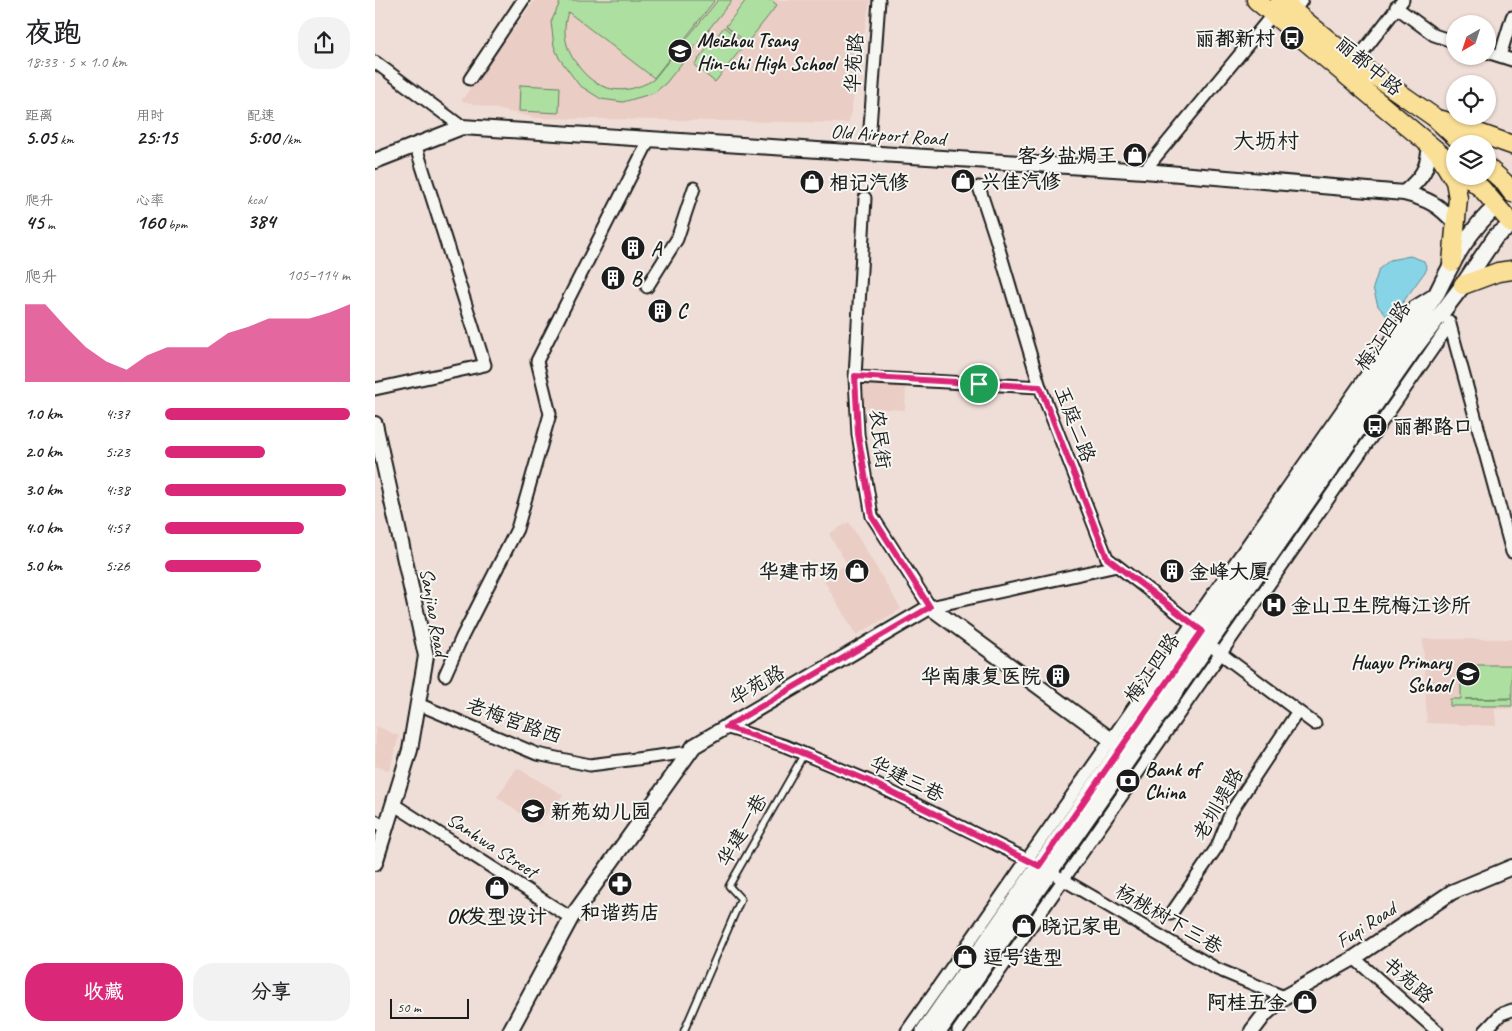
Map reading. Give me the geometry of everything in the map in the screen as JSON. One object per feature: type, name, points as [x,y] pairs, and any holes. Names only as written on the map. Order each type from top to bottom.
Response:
[{"type":"main road","name":"丽都中路","points":[[1256,0],[1277,7],[1298,6],[1355,62],[1434,117],[1453,135]]},
{"type":"main road","name":"丽都中路","points":[[1277,7],[1446,158]]},
{"type":"main road","points":[[1434,117],[1512,145]]},
{"type":"main road","points":[[1430,144],[1448,167],[1455,181],[1458,198],[1452,262]]},
{"type":"main road","points":[[1496,175],[1512,193]]},
{"type":"main road","points":[[1477,185],[1505,203],[1512,225]]},
{"type":"main road","name":"梅江四路","points":[[924,1031],[1437,293],[1452,262],[1484,217],[1505,203]]},
{"type":"main road","name":"梅江四路","points":[[939,1031],[1408,357],[1445,310],[1496,236],[1512,225]]},
{"type":"main road","points":[[1463,285],[1498,272],[1512,270]]},
{"type":"street","points":[[470,79],[523,0]]},
{"type":"street","name":"华苑路","points":[[870,128],[879,0]]},
{"type":"street","points":[[1355,62],[1399,5],[1434,35],[1446,39]]},
{"type":"street","points":[[1144,171],[1277,7]]},
{"type":"street","points":[[1500,56],[1512,17]]},
{"type":"street","points":[[1496,55],[1512,60]]},
{"type":"street","points":[[375,62],[462,127]]},
{"type":"street","name":"Old Airport Road","points":[[375,161],[462,127],[1144,171],[1404,193],[1433,202],[1444,210],[1455,223]]},
{"type":"street","points":[[445,675],[462,637],[517,529],[523,510],[550,414],[537,361],[650,138]]},
{"type":"street","points":[[375,389],[485,365],[415,144]]},
{"type":"street","points":[[1404,193],[1417,182],[1427,167],[1430,144]]},
{"type":"street","name":"玉庭二路","points":[[979,187],[997,239],[1040,387],[1107,558],[1315,724]]},
{"type":"street","points":[[647,287],[677,239],[693,188]]},
{"type":"street","name":"农民街","points":[[865,198],[855,376],[858,434],[872,516],[930,607]]},
{"type":"street","points":[[907,1031],[1413,307],[1437,293]]},
{"type":"street","points":[[1445,310],[1512,552]]},
{"type":"street","points":[[958,1031],[1450,324]]},
{"type":"street","points":[[855,376],[1040,387]]},
{"type":"street","name":"Sanjiao Road","points":[[375,424],[426,656],[410,750],[393,804],[380,824],[375,863]]},
{"type":"street","points":[[930,607],[1117,566]]},
{"type":"street","points":[[930,607],[1121,747]]},
{"type":"street","name":"华苑路","points":[[510,1031],[571,918],[694,746],[930,607]]},
{"type":"street","name":"老梅宮路西","points":[[418,704],[537,754],[590,765],[690,752]]},
{"type":"street","name":"老圳堤路","points":[[1171,914],[1217,847],[1231,812],[1298,711]]},
{"type":"street","name":"华建三巷","points":[[726,727],[785,746],[869,781],[1039,866]]},
{"type":"street","name":"Sanhwa Street","points":[[393,804],[571,918]]},
{"type":"street","name":"杨桃树下三巷","points":[[1039,866],[1217,969],[1284,998]]},
{"type":"street","name":"Fuqi Road","points":[[1252,1031],[1265,1014],[1284,998],[1354,958],[1452,892],[1512,867]]},
{"type":"street","name":"书苑路","points":[[1354,958],[1437,1031]]},
{"type":"street","points":[[1485,1031],[1501,1014],[1512,1010]]},
{"type":"lane","name":"华建一巷","points":[[684,1031],[741,898],[729,886],[804,754]]},
{"type":"shaded area","name":"Meizhou Tsang Hin-chi High School","points":[[535,0],[870,0],[849,123],[536,118],[461,101]]},
{"type":"shaded area","points":[[861,381],[906,384],[905,410],[860,407]]},
{"type":"shaded area","name":"华建市场","points":[[849,522],[901,609],[856,635],[823,579],[847,564],[829,534]]},
{"type":"shaded area","name":"Huayu Primary School","points":[[1423,639],[1512,639],[1512,709],[1495,709],[1496,726],[1427,723]]},
{"type":"shaded area","points":[[376,726],[399,736],[389,771],[375,766]]},
{"type":"shaded area","name":"新苑幼儿园","points":[[517,768],[563,795],[537,825],[497,797]]},
{"type":"green space","points":[[561,0],[715,0],[654,78],[568,12],[565,25],[566,39],[569,51],[576,63],[584,73],[601,86],[621,90],[631,89],[653,80],[718,0],[732,0],[666,83],[654,93],[623,102],[601,99],[579,85],[559,58],[554,46],[551,22]]},
{"type":"green space","points":[[746,0],[771,0],[777,5],[747,43],[726,26]]},
{"type":"green space","points":[[724,27],[745,44],[715,82],[694,65]]},
{"type":"green space","points":[[520,85],[560,87],[559,113],[519,111]]},
{"type":"green space","points":[[1461,665],[1512,665],[1512,698],[1465,699],[1512,699],[1512,706],[1450,706],[1450,699],[1461,699]]},
{"type":"water","points":[[1410,256],[1424,261],[1427,269],[1390,320],[1378,306],[1373,288],[1379,269],[1390,260]]},
{"type":"place","name":"丽都新村","points":[[1292,38]]},
{"type":"place","name":"Meizhou Tsang Hin-chi High School","points":[[680,51]]},
{"type":"place","name":"客乡盐焗王","points":[[1135,155]]},
{"type":"place","name":"兴佳汽修","points":[[963,181]]},
{"type":"place","name":"相记汽修","points":[[812,182]]},
{"type":"place","name":"A","points":[[633,248]]},
{"type":"place","name":"B","points":[[613,278]]},
{"type":"place","name":"C","points":[[660,311]]},
{"type":"place","name":"丽都路口","points":[[1375,426]]},
{"type":"place","name":"华建市场","points":[[857,571]]},
{"type":"place","name":"金峰大厦","points":[[1172,571]]},
{"type":"place","name":"金山卫生院梅江诊所","points":[[1274,605]]},
{"type":"place","name":"Huayu Primary School","points":[[1468,674]]},
{"type":"place","name":"华南康复医院","points":[[1058,676]]},
{"type":"place","name":"Bank of China","points":[[1128,781]]},
{"type":"place","name":"新苑幼儿园","points":[[533,811]]},
{"type":"place","name":"和谐药店","points":[[620,884]]},
{"type":"place","name":"OK发型设计","points":[[497,888]]},
{"type":"place","name":"晓记家电","points":[[1024,926]]},
{"type":"place","name":"逗号造型","points":[[965,957]]},
{"type":"place","name":"阿桂五金","points":[[1305,1002]]},
{"type":"district","name":"大坜村","points":[[1266,141]]},
{"type":"route","points":[[855,376],[979,384],[1040,387],[1107,558],[1202,631],[1039,866],[869,781],[785,746],[726,727],[930,607],[872,516],[858,434],[855,376]]}]
